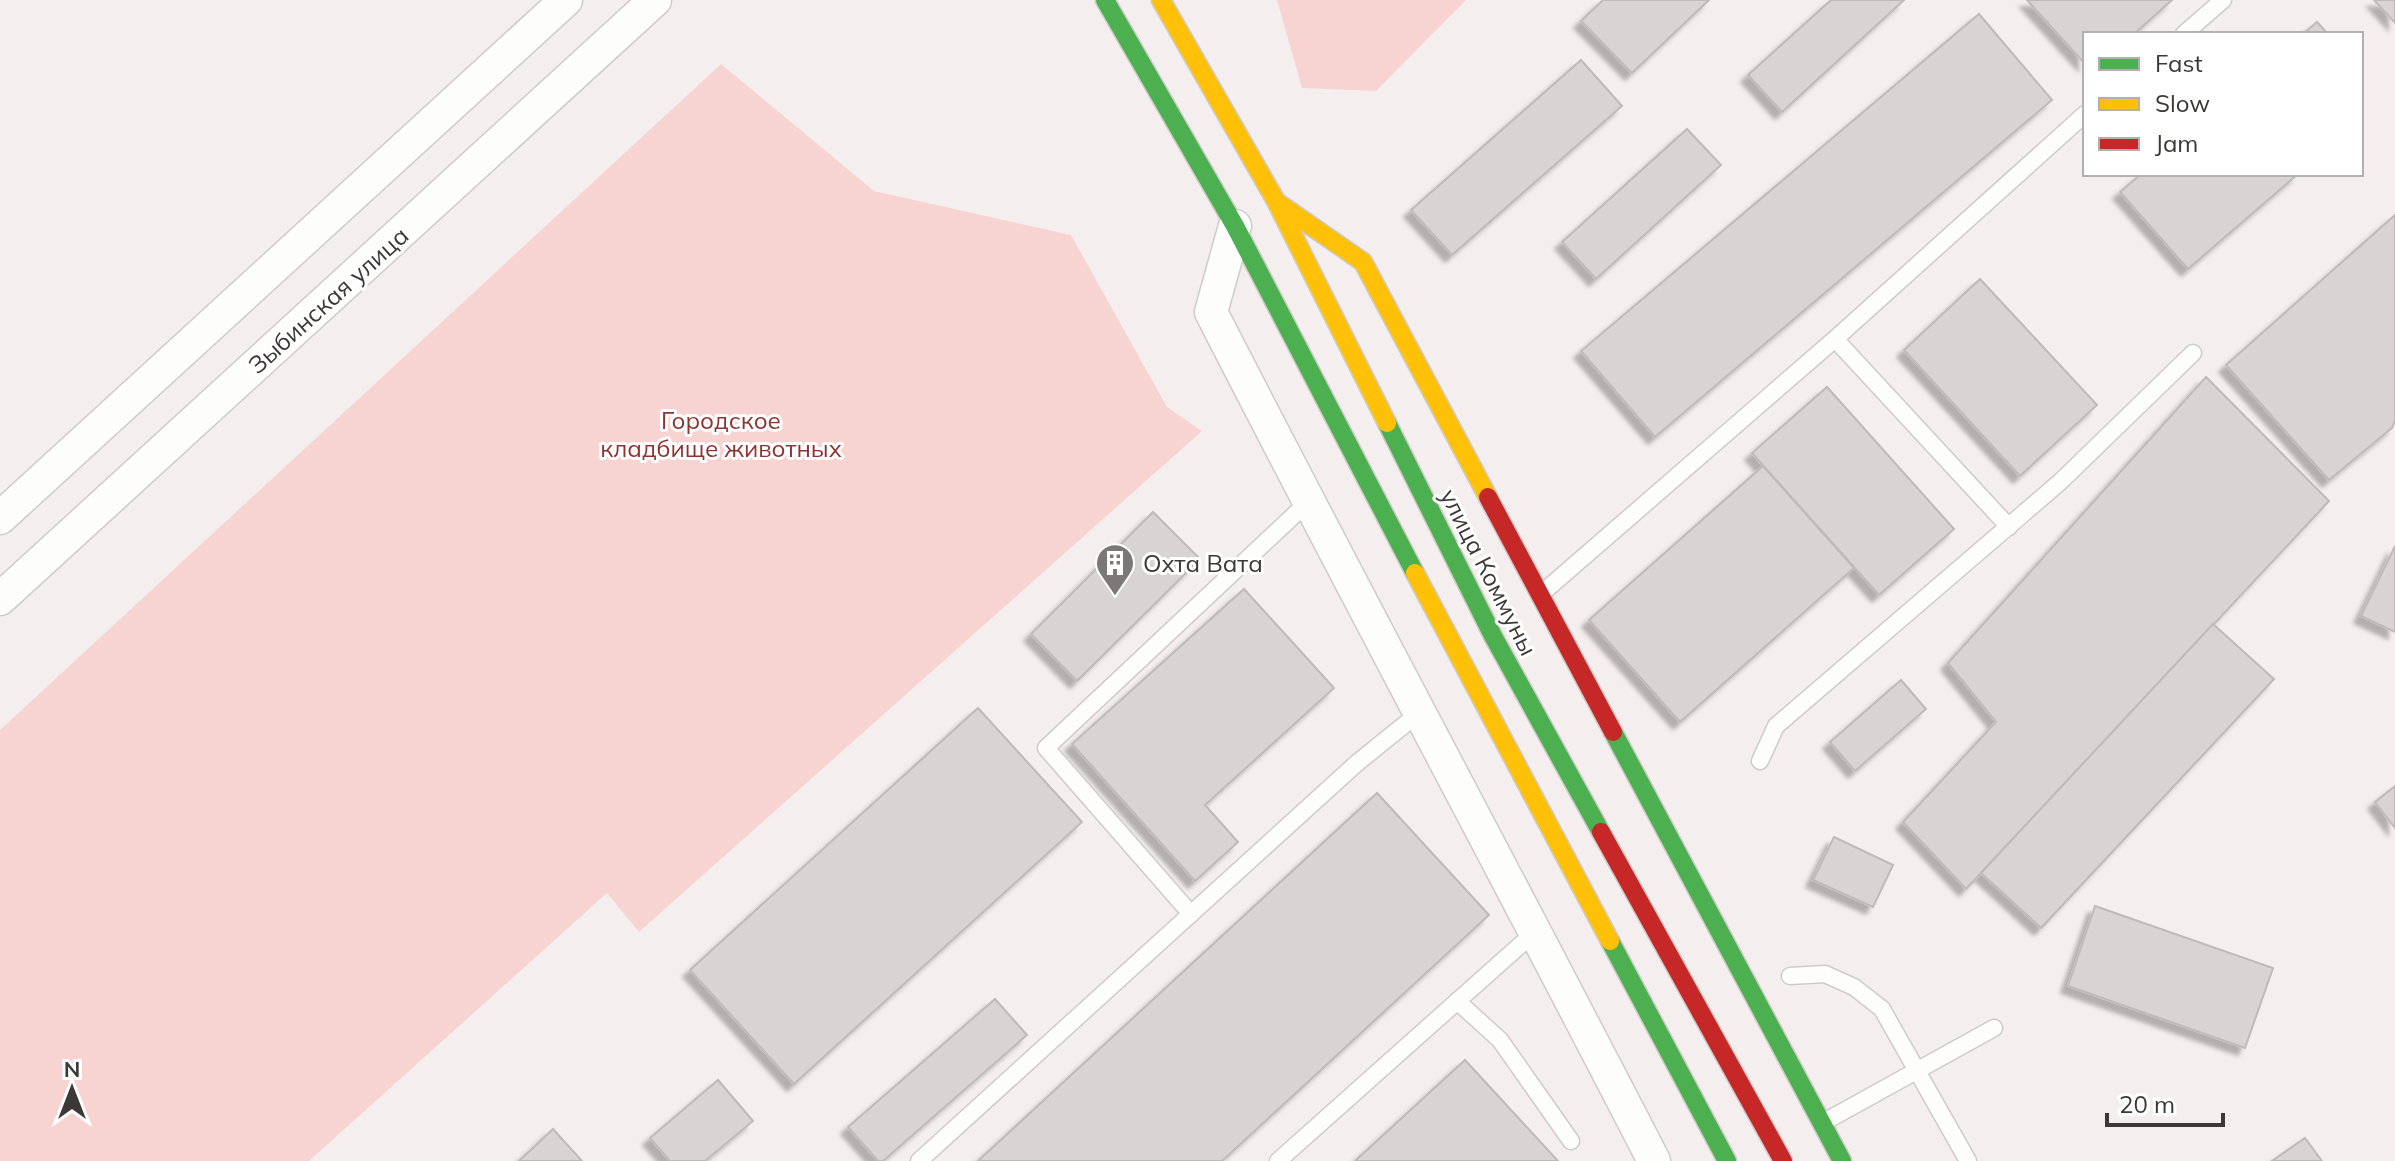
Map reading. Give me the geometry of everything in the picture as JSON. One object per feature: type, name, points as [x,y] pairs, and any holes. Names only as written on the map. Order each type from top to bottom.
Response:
[{"type":"street","points":[[0,518],[566,0]]},
{"type":"street","name":"Зыбинская улица","points":[[0,599],[655,0]]},
{"type":"street","points":[[1105,0],[1235,226],[1460,660],[1727,1161]]},
{"type":"street","name":"улица Коммуны","points":[[1161,0],[1276,201],[1493,636],[1783,1161]]},
{"type":"street","points":[[1276,201],[1363,262],[1842,1161]]},
{"type":"street","points":[[1235,226],[1211,312],[1654,1161]]},
{"type":"lane","points":[[2186,32],[2223,0]]},
{"type":"lane","points":[[1540,595],[1835,339],[2083,116]]},
{"type":"lane","points":[[1835,339],[2009,527]]},
{"type":"lane","points":[[1760,761],[1776,726],[2060,482],[2193,353]]},
{"type":"lane","points":[[1191,914],[1046,748],[1308,502]]},
{"type":"lane","points":[[919,1161],[1357,763],[1419,713]]},
{"type":"lane","points":[[1278,1161],[1536,931]]},
{"type":"lane","points":[[1790,976],[1825,974],[1854,987],[1882,1009],[1968,1161]]},
{"type":"lane","points":[[1457,1001],[1500,1040],[1571,1141]]},
{"type":"lane","points":[[1822,1123],[1994,1028]]},
{"type":"green space","points":[[1277,0],[1466,0],[1376,91],[1302,88]]},
{"type":"green space","name":"Городское кладбище животных","points":[[721,64],[874,191],[1071,235],[1167,407],[1202,431],[639,932],[607,893],[309,1161],[0,1161],[0,730]]},
{"type":"building","points":[[1603,0],[1709,0],[1632,73],[1581,21]]},
{"type":"building","points":[[1831,0],[1904,0],[1782,112],[1748,75]]},
{"type":"building","points":[[2027,0],[2172,0],[2136,32],[2083,32],[2083,62]]},
{"type":"building","points":[[2374,0],[2395,0],[2395,23]]},
{"type":"building","points":[[1979,14],[2052,100],[1655,437],[1581,351]]},
{"type":"building","points":[[2317,22],[2326,32],[2305,32]]},
{"type":"building","points":[[1581,60],[1622,106],[1452,255],[1411,210]]},
{"type":"building","points":[[1687,129],[1721,165],[1596,279],[1562,242]]},
{"type":"building","points":[[2139,176],[2296,176],[2188,269],[2120,192]]},
{"type":"building","points":[[2395,215],[2395,421],[2392,428],[2329,480],[2226,365]]},
{"type":"building","points":[[1980,279],[2097,405],[2020,476],[1904,350]]},
{"type":"building","points":[[2206,377],[2329,501],[1966,889],[1903,822],[1996,722],[1948,663]]},
{"type":"building","points":[[1827,387],[1954,529],[1879,595],[1752,453]]},
{"type":"building","points":[[1763,466],[1854,568],[1680,722],[1589,620]]},
{"type":"building","name":"Охта Вата","points":[[1153,512],[1200,559],[1077,681],[1031,634]]},
{"type":"building","points":[[2395,546],[2395,632],[2361,616]]},
{"type":"building","points":[[1244,589],[1334,688],[1205,805],[1238,842],[1195,881],[1072,744]]},
{"type":"building","points":[[2213,624],[2274,679],[2041,928],[1981,873]]},
{"type":"building","points":[[1901,680],[1926,709],[1855,771],[1830,742]]},
{"type":"building","points":[[978,708],[1082,822],[794,1084],[690,970]]},
{"type":"building","points":[[2395,786],[2395,828],[2375,802]]},
{"type":"building","points":[[1377,793],[1489,915],[1222,1161],[978,1161]]},
{"type":"building","points":[[1834,837],[1893,865],[1873,907],[1813,880]]},
{"type":"building","points":[[2095,906],[2273,968],[2245,1048],[2068,986]]},
{"type":"building","points":[[995,999],[1027,1035],[883,1161],[878,1161],[848,1127]]},
{"type":"building","points":[[1465,1060],[1558,1161],[1355,1161]]},
{"type":"building","points":[[718,1080],[753,1121],[705,1161],[670,1161],[650,1138]]},
{"type":"building","points":[[553,1129],[582,1161],[519,1161]]},
{"type":"building","points":[[2305,1138],[2322,1161],[2272,1161]]},
{"type":"traffic: fast","points":[[1105,0],[1235,226],[1415,573]]},
{"type":"traffic: fast","points":[[1387,423],[1493,636],[1601,832]]},
{"type":"traffic: fast","points":[[1613,732],[1842,1161]]},
{"type":"traffic: fast","points":[[1610,941],[1727,1161]]},
{"type":"traffic: slow","points":[[1161,0],[1276,201],[1387,423]]},
{"type":"traffic: slow","points":[[1278,203],[1363,262],[1488,497]]},
{"type":"traffic: slow","points":[[1415,573],[1610,941]]},
{"type":"traffic: jam","points":[[1488,497],[1613,732]]},
{"type":"traffic: jam","points":[[1601,832],[1783,1161]]},
{"type":"place","name":"Охта Вата","points":[[1115,597]]}]
